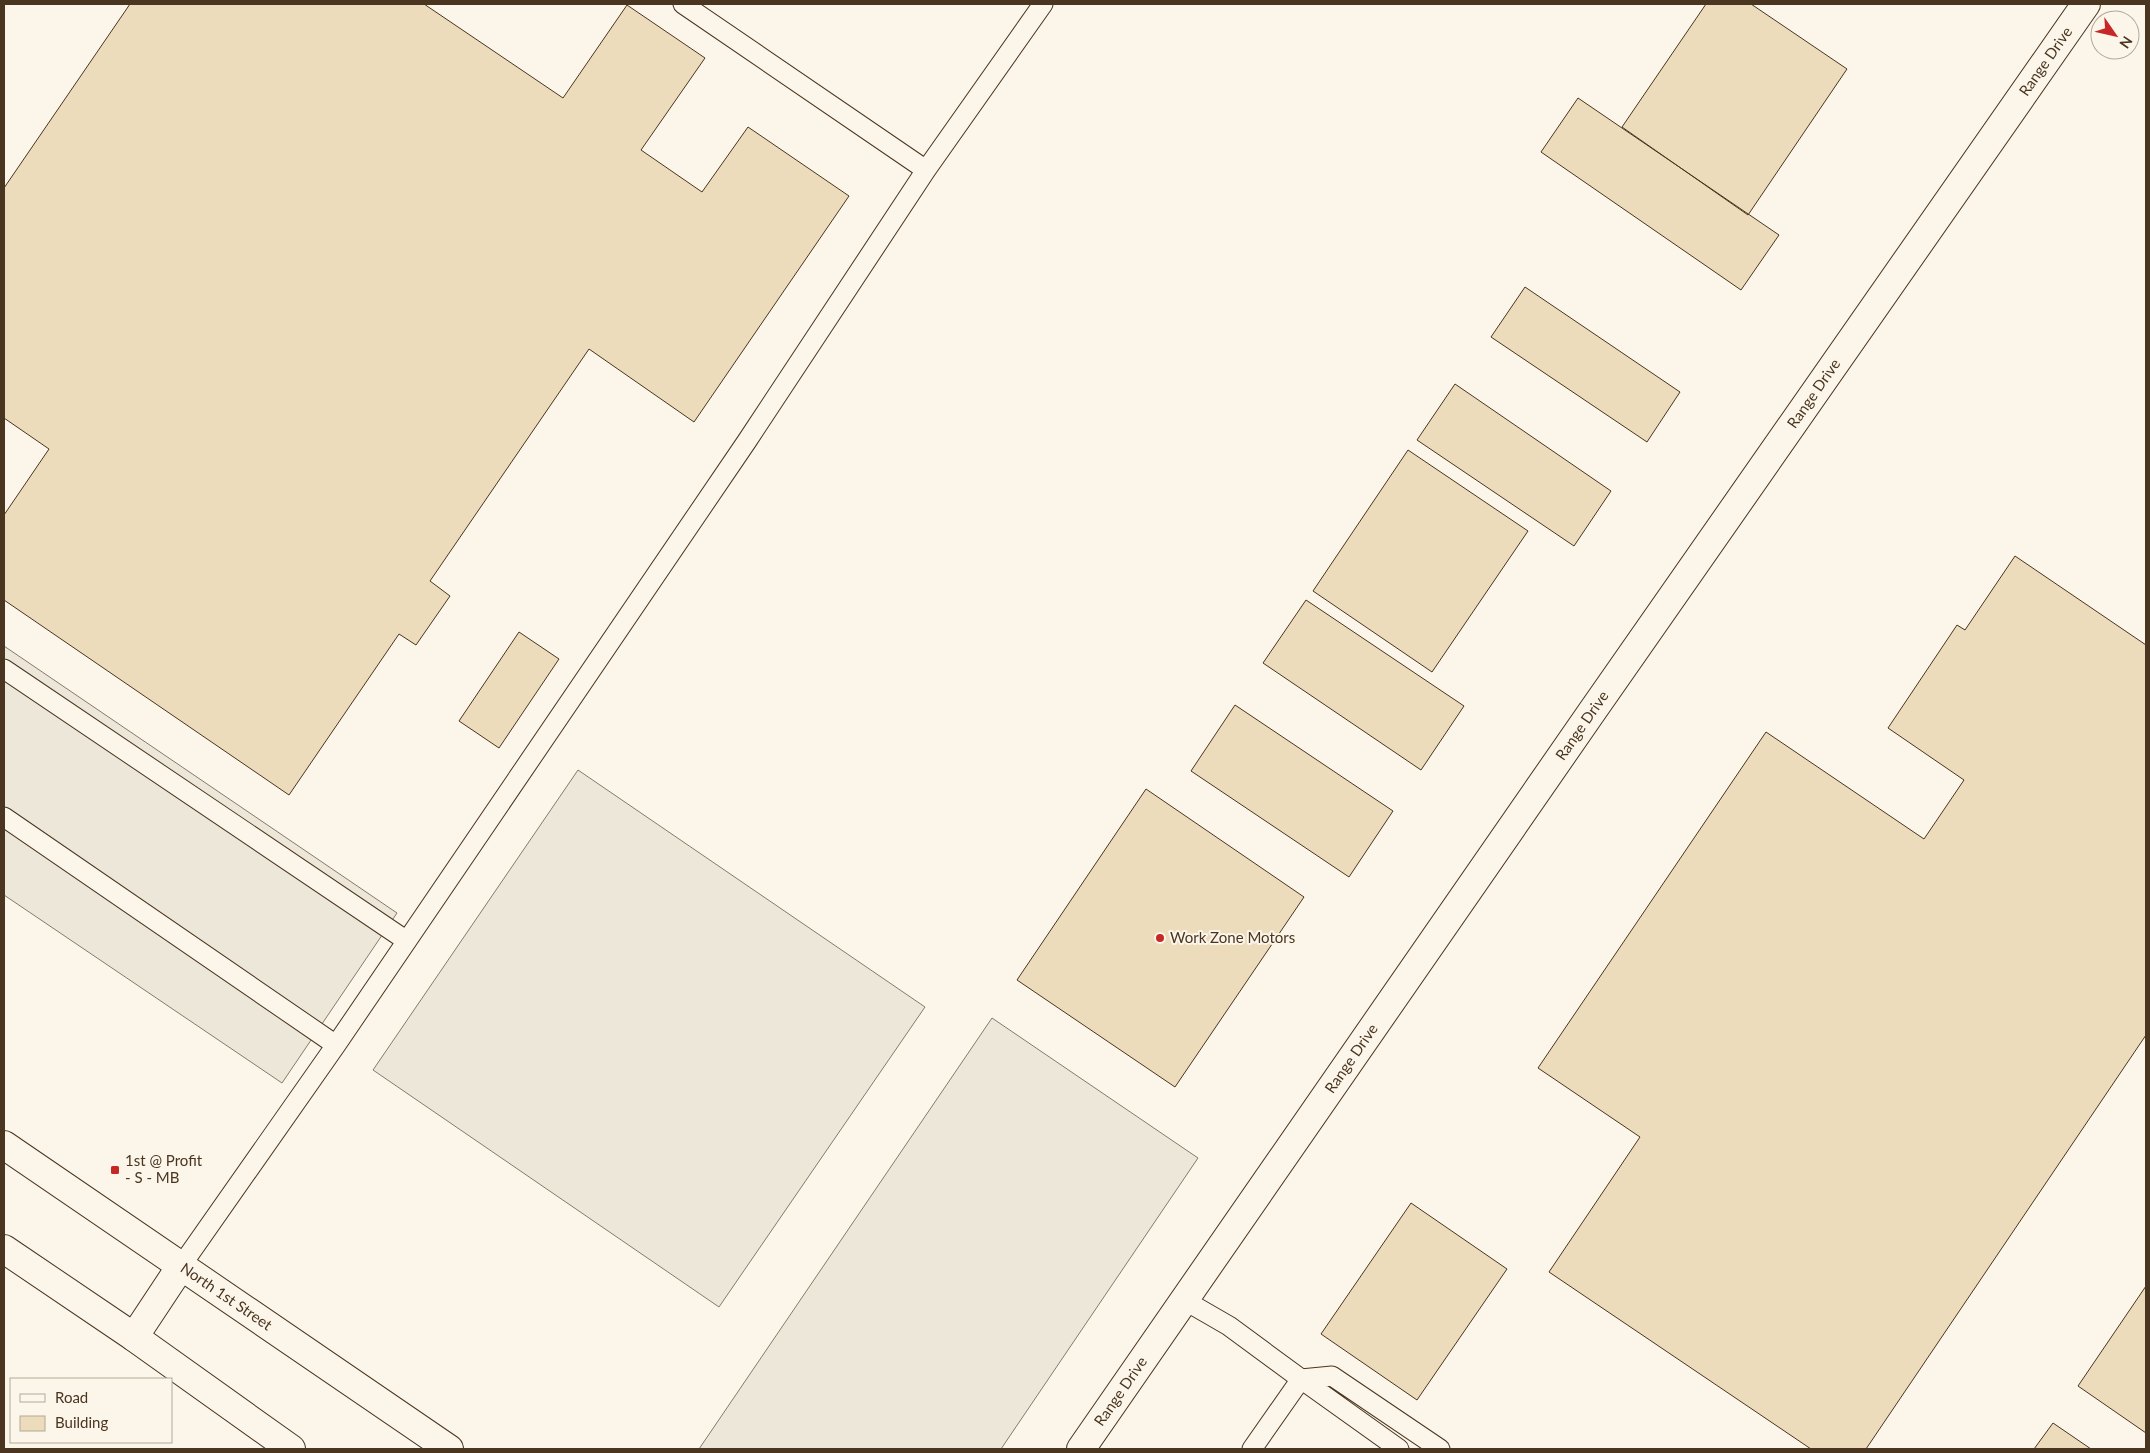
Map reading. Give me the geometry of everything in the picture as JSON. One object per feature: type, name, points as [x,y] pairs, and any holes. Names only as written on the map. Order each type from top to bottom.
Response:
[{"type":"street","name":"Range Drive","points":[[1081,1449],[2086,4]]},
{"type":"street","name":"North 1st Street","points":[[4,1145],[449,1449]]},
{"type":"street","points":[[4,1249],[134,1337],[291,1449]]},
{"type":"street","points":[[134,1337],[181,1266]]},
{"type":"lane","points":[[683,4],[926,170]]},
{"type":"lane","points":[[181,1266],[336,1045],[747,441],[926,170],[1043,4]]},
{"type":"lane","points":[[4,669],[407,941]]},
{"type":"lane","points":[[4,817],[336,1045]]},
{"type":"lane","points":[[1184,1300],[1229,1326],[1399,1449]]},
{"type":"lane","points":[[1252,1449],[1301,1379],[1332,1376],[1440,1449]]},
{"type":"shaded area","points":[[4,646],[397,913],[282,1083],[4,895]]},
{"type":"shaded area","points":[[578,770],[925,1007],[719,1307],[373,1070]]},
{"type":"shaded area","points":[[992,1018],[1198,1158],[1001,1449],[699,1449]]},
{"type":"building","points":[[130,4],[424,4],[563,98],[627,5],[705,58],[641,150],[702,192],[748,127],[849,196],[694,422],[589,349],[430,581],[450,596],[416,645],[399,634],[289,795],[4,600],[4,515],[49,449],[4,418],[4,188]]},
{"type":"building","points":[[1706,4],[1751,4],[1847,69],[1748,215],[1622,127]]},
{"type":"building","points":[[1578,98],[1779,235],[1741,290],[1541,152]]},
{"type":"building","points":[[1525,287],[1680,392],[1647,442],[1491,337]]},
{"type":"building","points":[[1455,384],[1611,491],[1574,546],[1417,440]]},
{"type":"building","points":[[1408,450],[1528,531],[1432,672],[1313,591]]},
{"type":"building","points":[[2015,556],[2146,645],[2146,1035],[1866,1449],[1811,1449],[1549,1272],[1640,1137],[1538,1068],[1766,732],[1924,839],[1964,780],[1888,728],[1957,625],[1965,630]]},
{"type":"building","points":[[1306,600],[1464,706],[1421,770],[1263,663]]},
{"type":"building","points":[[519,632],[559,659],[499,748],[459,721]]},
{"type":"building","points":[[1235,705],[1393,811],[1349,877],[1191,771]]},
{"type":"building","name":"Work Zone Motors","points":[[1146,789],[1304,897],[1175,1087],[1017,980]]},
{"type":"building","points":[[1411,1203],[1507,1269],[1417,1400],[1321,1334]]},
{"type":"building","points":[[2146,1286],[2146,1433],[2078,1386]]},
{"type":"building","points":[[2053,1423],[2091,1449],[2034,1449]]},
{"type":"place","name":"Work Zone Motors","points":[[1160,938]]},
{"type":"place","name":"1st @ Profit - S - MB","points":[[115,1170]]}]
